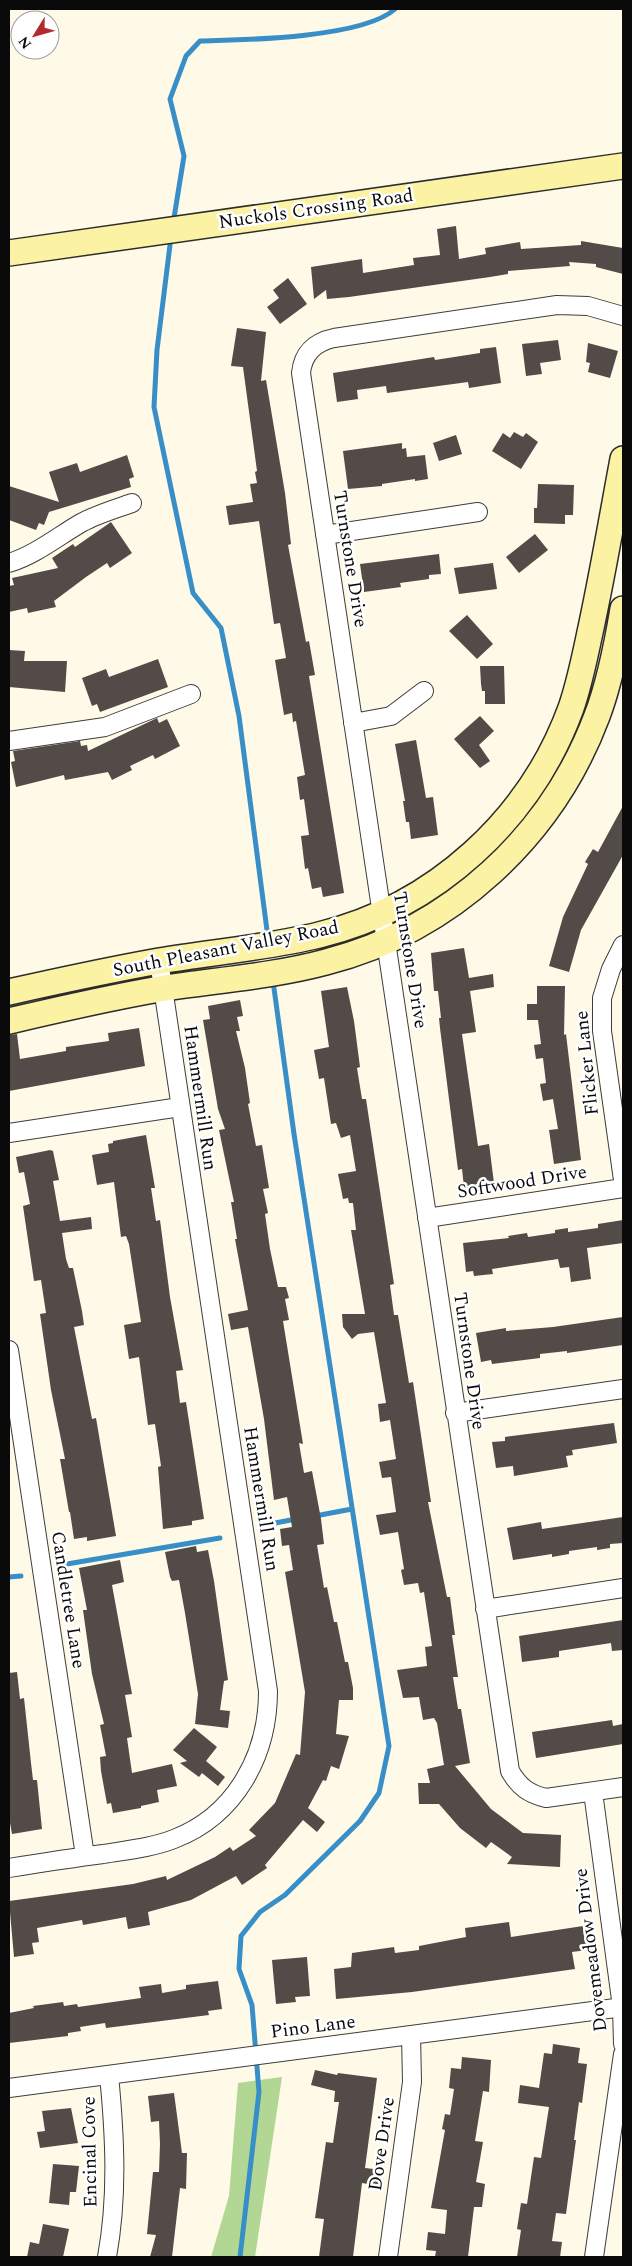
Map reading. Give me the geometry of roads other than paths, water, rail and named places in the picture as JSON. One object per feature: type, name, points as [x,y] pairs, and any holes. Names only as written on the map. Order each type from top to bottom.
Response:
[{"type":"main road","name":"Nuckols Crossing Road","points":[[9,253],[623,166]]},
{"type":"main road","name":"South Pleasant Valley Road","points":[[9,992],[159,961],[286,942],[348,927],[381,913],[426,889],[467,859],[487,840],[522,798],[551,753],[572,707],[594,617],[623,459]]},
{"type":"main road","points":[[594,617],[622,618]]},
{"type":"main road","name":"South Pleasant Valley Road","points":[[9,1021],[163,988],[326,963],[386,942],[444,910],[479,884],[522,842],[547,811],[580,757],[598,715],[622,618]]},
{"type":"street","name":"Turnstone Drive","points":[[623,316],[588,306],[557,305],[334,338],[314,345],[305,358],[301,373],[509,1764],[516,1781],[523,1789],[534,1796],[546,1798],[623,1787]]},
{"type":"street","points":[[9,563],[26,557],[84,521],[106,511],[132,503]]},
{"type":"street","points":[[325,535],[478,512]]},
{"type":"street","points":[[353,723],[391,716],[424,692]]},
{"type":"street","points":[[9,742],[105,727],[191,694]]},
{"type":"street","name":"Flicker Lane","points":[[623,945],[611,969],[602,998],[602,1031],[623,1180]]},
{"type":"street","name":"Hammermill Run","points":[[9,1868],[155,1845],[175,1839],[211,1818],[226,1804],[249,1774],[262,1742],[268,1711],[268,1691],[159,961]]},
{"type":"street","points":[[9,1133],[180,1107]]},
{"type":"street","name":"Softwood Drive","points":[[427,1218],[623,1188]]},
{"type":"street","name":"Candletree Lane","points":[[9,1350],[86,1856]]},
{"type":"street","points":[[455,1413],[623,1389]]},
{"type":"street","points":[[485,1608],[623,1588]]},
{"type":"street","name":"Dovemeadow Drive","points":[[594,1792],[622,2007],[623,2044]]},
{"type":"street","name":"Pino Lane","points":[[9,2088],[622,2007]]},
{"type":"street","name":"Dove Drive","points":[[388,2257],[412,2082],[411,2035]]},
{"type":"street","name":"Dovemeadow Drive","points":[[594,2257],[623,2054]]},
{"type":"street","name":"Encinal Cove","points":[[107,2257],[115,2202],[116,2169],[109,2075]]},
{"type":"waterway","points":[[173,224],[184,156],[170,99],[186,56],[200,41],[245,40],[331,32],[379,19],[395,9]]},
{"type":"waterway","points":[[171,237],[157,350],[154,407],[193,593],[221,628],[239,716],[268,938]]},
{"type":"waterway","points":[[240,2257],[259,2092],[252,2005],[239,1969],[241,1936],[260,1912],[285,1895],[360,1821],[379,1793],[389,1746],[294,1134],[273,981]]},
{"type":"waterway","points":[[315,1516],[352,1509]]},
{"type":"waterway","points":[[265,1525],[296,1519]]},
{"type":"waterway","points":[[61,1565],[220,1538]]},
{"type":"waterway","points":[[9,1577],[21,1576]]}]
